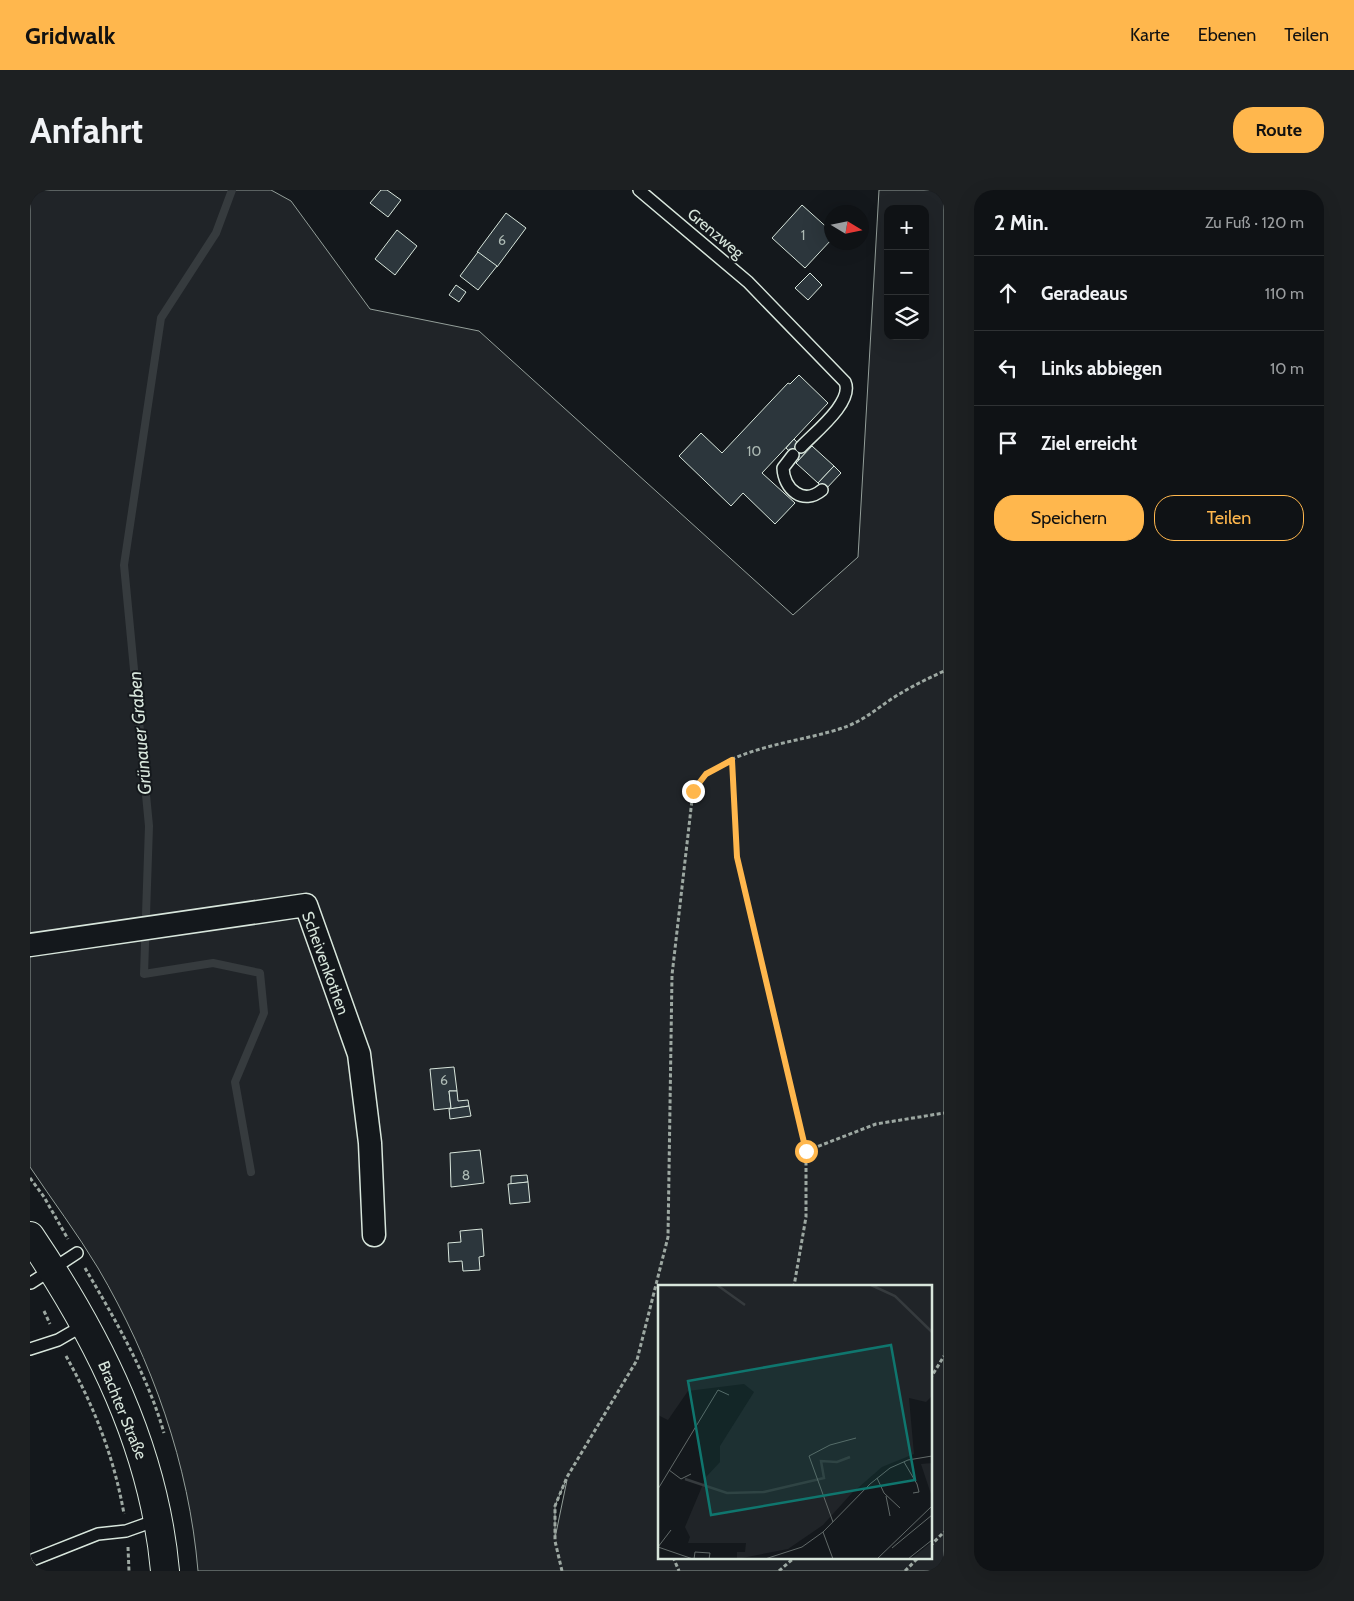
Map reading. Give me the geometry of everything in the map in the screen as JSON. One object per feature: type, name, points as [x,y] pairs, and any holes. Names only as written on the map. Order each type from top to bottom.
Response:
[{"type":"main road","name":"Brachter Straße","points":[[30,1236],[42,1276],[84,1325],[113,1378],[132,1422],[142,1451],[159,1519],[165,1571]]},
{"type":"street","name":"Scheivenkothen","points":[[30,946],[306,905],[359,1054],[370,1143],[374,1234]]},
{"type":"lane","name":"Grenzweg","points":[[640,190],[748,282],[847,386],[847,393],[841,405],[783,468],[783,480],[793,492],[814,496],[822,490]]},
{"type":"lane","points":[[42,1276],[77,1253]]},
{"type":"lane","points":[[30,1349],[58,1340],[84,1325]]},
{"type":"lane","points":[[30,1561],[98,1534],[126,1531],[159,1519]]},
{"type":"path","points":[[562,1571],[554,1541],[554,1506],[567,1476],[636,1360],[668,1237],[672,975],[693,791],[706,774],[732,760],[770,746],[848,726],[870,715],[914,685],[944,670]]},
{"type":"path","points":[[732,760],[737,857],[806,1151],[806,1217],[794,1285]]},
{"type":"path","points":[[806,1151],[876,1124],[944,1113]]},
{"type":"path","points":[[30,1178],[44,1197],[77,1253]]},
{"type":"path","points":[[42,1276],[58,1340],[89,1398],[107,1444],[120,1488],[129,1571]]},
{"type":"path","points":[[932,1375],[944,1356]]},
{"type":"path","points":[[932,1544],[944,1532]]},
{"type":"path","points":[[673,1558],[679,1571]]},
{"type":"path","points":[[778,1571],[794,1558]]},
{"type":"path","points":[[905,1571],[918,1558]]},
{"type":"shaded area","points":[[30,190],[271,190],[291,201],[370,309],[479,331],[793,615],[858,557],[879,190],[944,190],[944,1571],[198,1571],[186,1491],[177,1452],[165,1414],[135,1339],[98,1268],[30,1167]],"holes":[[[567,1480],[555,1538],[555,1506]]]},
{"type":"building","points":[[381,190],[387,190],[401,200],[388,217],[370,203]]},
{"type":"building","points":[[802,205],[824,225],[824,248],[805,268],[772,238]]},
{"type":"building","points":[[506,213],[526,228],[497,267],[477,252]]},
{"type":"building","points":[[397,230],[417,246],[395,275],[375,259]]},
{"type":"building","points":[[478,252],[497,266],[478,290],[460,276]]},
{"type":"building","points":[[810,273],[822,285],[808,300],[795,288]]},
{"type":"building","points":[[456,285],[466,292],[459,302],[449,295]]},
{"type":"building","points":[[799,375],[828,403],[762,473],[795,503],[775,524],[743,493],[731,506],[679,456],[701,433],[722,453],[788,383],[790,384]]},
{"type":"building","points":[[794,439],[806,452],[799,460],[786,448]]},
{"type":"building","points":[[812,446],[834,466],[818,483],[796,463]]},
{"type":"building","points":[[834,466],[841,473],[825,490],[818,483]]},
{"type":"building","points":[[454,1067],[457,1091],[449,1091],[451,1108],[434,1110],[430,1069]]},
{"type":"building","points":[[449,1091],[457,1091],[458,1101],[468,1100],[469,1106],[449,1109],[451,1108]]},
{"type":"building","points":[[469,1106],[471,1116],[450,1119],[449,1109]]},
{"type":"building","points":[[480,1150],[484,1183],[451,1187],[450,1153]]},
{"type":"building","points":[[527,1175],[528,1182],[511,1184],[511,1176]]},
{"type":"building","points":[[528,1182],[530,1202],[510,1204],[508,1184]]},
{"type":"building","points":[[482,1229],[484,1256],[479,1257],[480,1270],[463,1271],[462,1261],[449,1262],[448,1243],[461,1242],[460,1231]]},
{"type":"waterway","name":"Grünauer Graben","points":[[232,190],[216,233],[161,318],[124,565],[149,826],[144,974],[213,963],[260,973],[264,1013],[235,1082],[251,1172]]},
{"type":"route","points":[[693,791],[706,774],[732,760],[737,857],[806,1151]]}]
